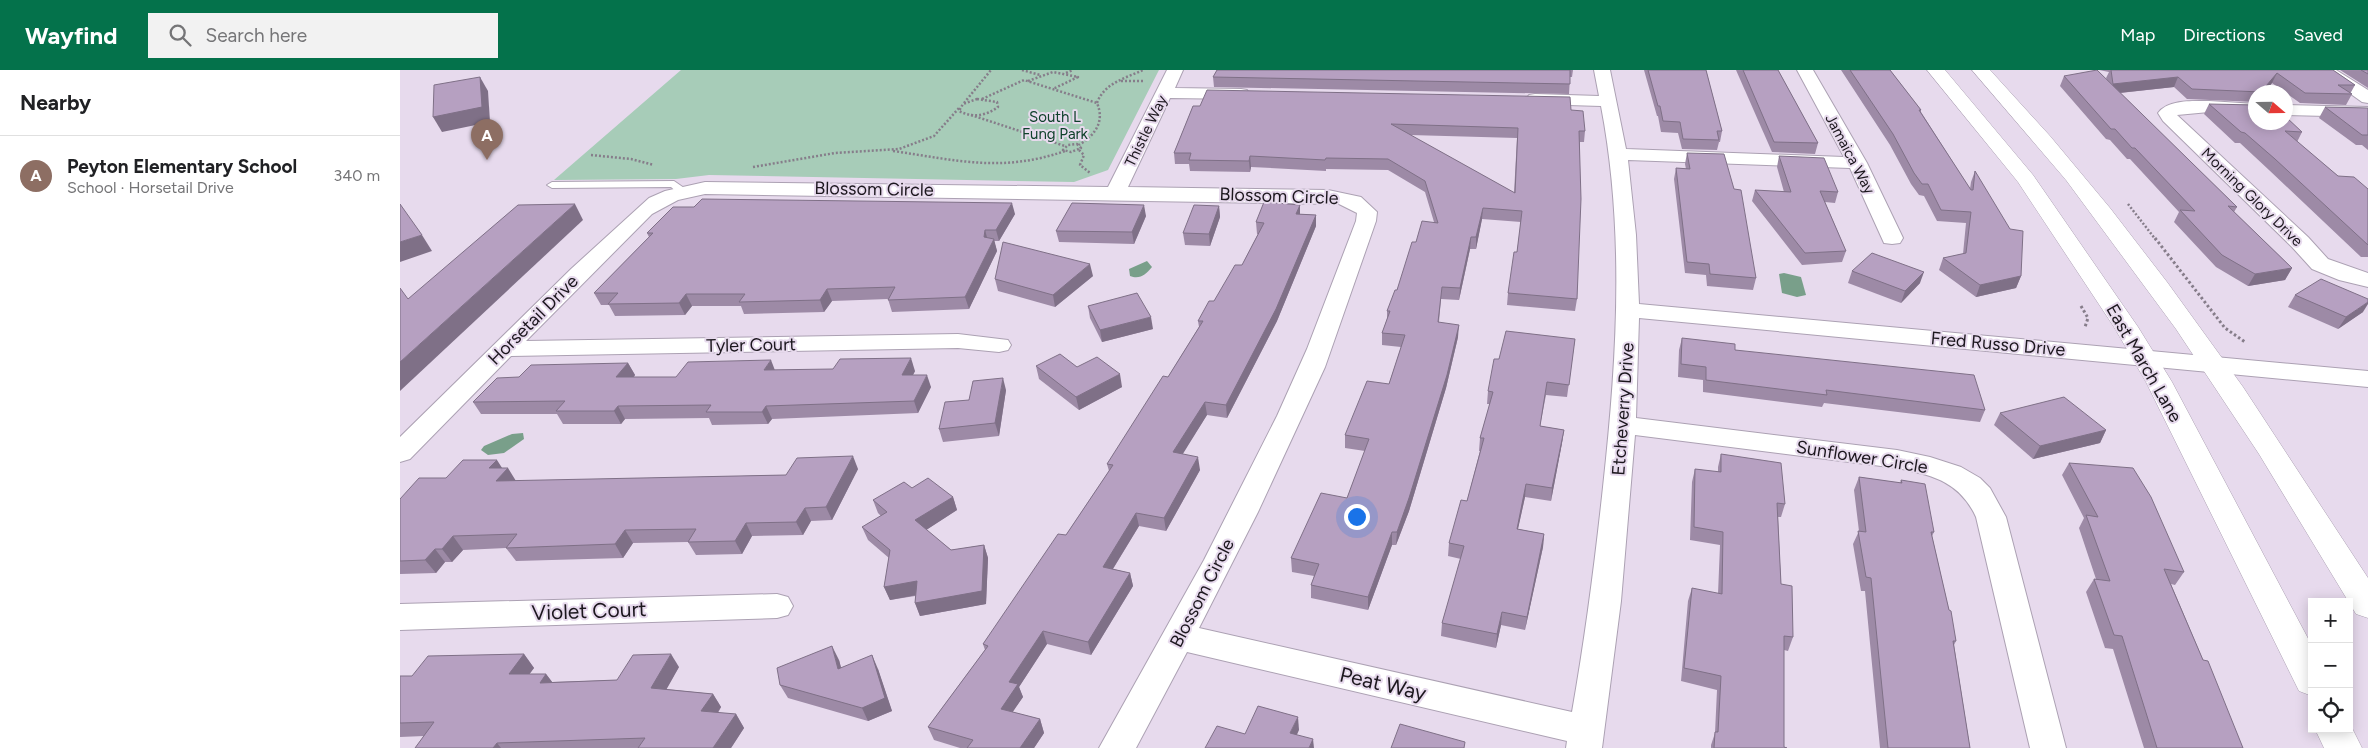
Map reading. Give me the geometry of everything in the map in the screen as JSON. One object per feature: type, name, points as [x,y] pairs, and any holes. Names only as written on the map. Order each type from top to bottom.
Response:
[{"type":"main road","name":"East March Lane","points":[[1936,70],[2026,179],[2145,358],[2308,673]]},
{"type":"main road","points":[[1981,70],[2083,185],[2214,364],[2368,604]]},
{"type":"main road","points":[[2336,733],[2343,748]]},
{"type":"street","name":"Thistle Way","points":[[1116,192],[1175,70]]},
{"type":"street","name":"Etcheverry Drive","points":[[1586,739],[1606,605],[1624,425],[1628,310],[1625,218],[1619,154],[1602,70]]},
{"type":"street","name":"Jamaica Way","points":[[1805,70],[1857,163],[1892,238]]},
{"type":"street","points":[[2324,70],[2368,98]]},
{"type":"street","points":[[1165,93],[1254,94]]},
{"type":"street","points":[[1520,99],[1609,101]]},
{"type":"street","name":"Morning Glory Drive","points":[[2248,109],[2184,107],[2170,110],[2167,113],[2168,117],[2300,242],[2320,264],[2357,278]]},
{"type":"street","points":[[2293,110],[2368,112]]},
{"type":"street","points":[[1619,154],[1857,163]]},
{"type":"street","name":"Blossom Circle","points":[[677,193],[705,188],[760,187],[1116,192],[1328,196],[1347,198],[1360,203],[1367,212],[1366,221],[1312,365],[1258,483],[1179,637],[1117,748]]},
{"type":"street","name":"Horsetail Drive","points":[[400,453],[645,210],[656,202],[677,193]]},
{"type":"street","name":"Fred Russo Drive","points":[[1628,310],[2368,379]]},
{"type":"street","name":"Tyler Court","points":[[503,349],[958,341],[999,345]]},
{"type":"street","name":"Sunflower Circle","points":[[1624,425],[1897,459],[1926,465],[1956,475],[1978,493],[1991,517],[2048,748]]},
{"type":"street","name":"Violet Court","points":[[400,616],[777,606]]},
{"type":"street","name":"Peat Way","points":[[1179,637],[1586,739]]},
{"type":"lane","name":"Blossom Circle","points":[[552,185],[674,184],[677,193]]},
{"type":"path","points":[[745,168],[827,154],[887,150],[912,145],[934,136],[991,70]]},
{"type":"path","points":[[1022,70],[1040,76]]},
{"type":"path","points":[[1066,73],[1073,70]]},
{"type":"path","points":[[959,108],[961,113],[1066,146],[1079,145],[1095,134],[1099,127],[1101,116],[1097,102],[1100,93],[1143,70]]},
{"type":"path","points":[[1027,82],[1053,72],[1066,73],[1078,77],[1053,89]]},
{"type":"path","points":[[963,104],[982,99],[1024,80],[1097,102]]},
{"type":"path","points":[[1121,81],[1147,81]]},
{"type":"path","points":[[971,115],[991,112],[998,107],[997,102],[982,99]]},
{"type":"path","points":[[887,150],[988,165],[1045,159],[1065,151],[1077,151],[1081,148],[1079,145]]},
{"type":"path","points":[[1065,151],[1063,149],[1066,146]]},
{"type":"path","points":[[591,155],[631,159],[656,166]]},
{"type":"green space","name":"South L Fung Park","points":[[681,70],[1159,70],[1108,170],[1074,182],[709,175],[676,179],[554,180]]},
{"type":"shaded area","points":[[1147,261],[1152,267],[1147,272],[1140,277],[1130,276],[1129,269]]},
{"type":"shaded area","points":[[1784,273],[1801,277],[1806,295],[1797,297],[1782,293],[1779,274]]},
{"type":"shaded area","points":[[523,433],[524,439],[504,453],[488,455],[481,450],[484,446],[512,434]]},
{"type":"building","points":[[1217,70],[1570,70],[1570,84],[1213,77]]},
{"type":"building","points":[[1648,70],[1706,70],[1722,131],[1717,131],[1719,140],[1683,139],[1680,122],[1663,121]]},
{"type":"building","points":[[1743,70],[1778,70],[1818,143],[1774,142]]},
{"type":"building","points":[[1850,70],[1890,70],[1921,110],[1919,110],[1971,190],[1973,190],[1975,171],[2010,229],[2023,231],[2021,276],[1980,285],[1943,258],[1966,253],[1971,212],[1941,210],[1928,184],[1922,184],[1914,173],[1893,134]]},
{"type":"building","points":[[2097,70],[2237,207],[2228,206],[2292,268],[2255,274],[2222,255],[2180,210],[2195,211],[2135,148],[2132,148],[2115,129],[2111,129],[2064,76]]},
{"type":"building","points":[[2111,70],[2333,70],[2355,85],[2338,85],[2352,94],[2305,93],[2277,73],[2267,85],[2248,85],[2248,91],[2192,89],[2178,77],[2113,84]]},
{"type":"building","points":[[480,77],[482,107],[433,117],[434,85]]},
{"type":"building","points":[[1207,90],[1570,97],[1571,110],[1583,111],[1585,131],[1579,131],[1581,199],[1577,299],[1508,293],[1514,252],[1517,252],[1522,211],[1483,208],[1476,237],[1471,237],[1460,288],[1442,287],[1438,322],[1459,325],[1447,375],[1409,498],[1397,532],[1392,532],[1368,597],[1311,585],[1319,564],[1291,558],[1321,493],[1347,498],[1369,439],[1345,435],[1367,381],[1389,384],[1405,335],[1382,333],[1390,311],[1387,311],[1395,290],[1397,290],[1412,242],[1416,242],[1422,221],[1438,223],[1425,181],[1388,159],[1326,158],[1325,160],[1250,156],[1249,161],[1189,160],[1191,153],[1174,153],[1193,106],[1200,106]],"holes":[[[1391,124],[1518,128],[1515,193]]]},
{"type":"building","points":[[2209,104],[2248,105],[2248,130],[2293,130],[2293,124],[2302,132],[2285,131],[2338,176],[2354,177],[2368,189],[2368,245],[2275,159],[2245,133],[2241,132]]},
{"type":"building","points":[[2325,107],[2368,108],[2368,135],[2362,135]]},
{"type":"building","points":[[1687,153],[1724,154],[1734,189],[1741,190],[1756,278],[1710,274],[1709,264],[1687,262],[1676,168],[1690,169]]},
{"type":"building","points":[[1779,156],[1824,158],[1838,192],[1820,191],[1846,251],[1805,253],[1755,190],[1791,192]]},
{"type":"building","points":[[702,199],[1012,203],[996,230],[985,230],[984,237],[994,239],[965,297],[888,300],[895,287],[827,289],[820,300],[739,302],[745,294],[686,294],[679,303],[608,304],[618,293],[594,293],[653,233],[647,233],[673,207],[694,207]]},
{"type":"building","points":[[1264,202],[1300,205],[1296,214],[1316,215],[1276,309],[1226,405],[1205,402],[1173,452],[1198,457],[1164,518],[1136,513],[1103,567],[1130,573],[1088,642],[1043,631],[1009,682],[1018,684],[1001,709],[1040,719],[1020,748],[967,748],[973,740],[928,727],[988,646],[983,644],[1058,534],[1066,535],[1113,465],[1107,464],[1163,376],[1168,377],[1203,321],[1198,321],[1209,301],[1214,301],[1235,265],[1242,265],[1264,223],[1256,222]]},
{"type":"building","points":[[1072,203],[1144,205],[1132,232],[1056,231]]},
{"type":"building","points":[[400,204],[422,235],[400,242]]},
{"type":"building","points":[[575,204],[400,362],[400,288],[408,299],[518,205]]},
{"type":"building","points":[[1194,205],[1219,206],[1209,234],[1183,233]]},
{"type":"building","points":[[1003,242],[1090,264],[1053,295],[995,279]]},
{"type":"building","points":[[1872,253],[1924,272],[1905,291],[1852,271]]},
{"type":"building","points":[[2321,279],[2368,299],[2368,302],[2346,317],[2295,295]]},
{"type":"building","points":[[1137,293],[1151,317],[1100,330],[1088,306]]},
{"type":"building","points":[[1506,331],[1575,339],[1569,385],[1547,382],[1540,426],[1564,430],[1552,488],[1526,484],[1517,529],[1544,534],[1527,617],[1502,612],[1497,634],[1442,623],[1464,546],[1449,543],[1461,500],[1467,501],[1484,438],[1480,438],[1493,392],[1488,391],[1494,359],[1499,359]]},
{"type":"building","points":[[1682,338],[1735,344],[1735,350],[1974,375],[1985,410],[1826,390],[1827,395],[1706,380],[1706,367],[1681,364]]},
{"type":"building","points":[[1060,354],[1077,367],[1097,357],[1120,374],[1076,397],[1036,366]]},
{"type":"building","points":[[911,358],[902,375],[927,375],[914,401],[766,406],[762,412],[706,412],[711,405],[618,406],[614,411],[556,411],[565,401],[473,402],[497,378],[519,377],[531,365],[628,363],[616,377],[676,377],[688,362],[771,360],[764,370],[833,369],[840,359]]},
{"type":"building","points":[[1003,378],[995,423],[939,429],[945,402],[969,400],[973,381]]},
{"type":"building","points":[[2064,397],[2106,430],[2040,446],[2000,413]]},
{"type":"building","points":[[1721,454],[1781,463],[1785,504],[1777,503],[1781,584],[1792,586],[1793,637],[1784,636],[1784,747],[1787,748],[1714,748],[1715,732],[1718,732],[1721,676],[1684,668],[1692,588],[1722,594],[1723,532],[1694,527],[1695,469],[1721,472]]},
{"type":"building","points":[[853,456],[826,507],[805,508],[796,522],[746,523],[735,541],[688,542],[696,529],[625,530],[615,544],[506,548],[517,534],[453,536],[442,549],[435,549],[425,560],[400,561],[400,499],[419,478],[446,478],[463,460],[497,460],[489,468],[508,468],[496,481],[786,475],[797,458]]},
{"type":"building","points":[[2069,463],[2133,468],[2151,497],[2184,572],[2164,569],[2203,660],[2208,661],[2243,748],[2157,748],[2122,636],[2114,635],[2094,579],[2110,581],[2086,515],[2098,517]]},
{"type":"building","points":[[1859,477],[1925,484],[1934,532],[1931,532],[1949,610],[1951,611],[1956,641],[1953,641],[1970,748],[1888,748],[1871,578],[1866,577],[1858,531],[1866,532]]},
{"type":"building","points":[[928,478],[953,497],[915,520],[951,550],[984,545],[982,591],[915,603],[917,581],[884,587],[890,550],[862,527],[887,512],[873,500],[904,482],[912,488]]},
{"type":"building","points":[[832,646],[838,669],[872,655],[885,698],[862,708],[780,685],[777,668]]},
{"type":"building","points":[[524,654],[509,674],[546,674],[540,683],[617,680],[633,655],[671,654],[651,688],[713,694],[701,711],[736,714],[713,748],[638,748],[645,738],[497,743],[493,748],[415,748],[434,722],[400,723],[400,676],[412,676],[428,656]]},
{"type":"building","points":[[1258,706],[1298,717],[1290,733],[1313,739],[1309,748],[1205,748],[1217,726],[1245,734]]},
{"type":"building","points":[[1400,724],[1465,742],[1464,748],[1391,748]]},
{"type":"place","name":"Peyton Elementary School","points":[[487,160]]}]
